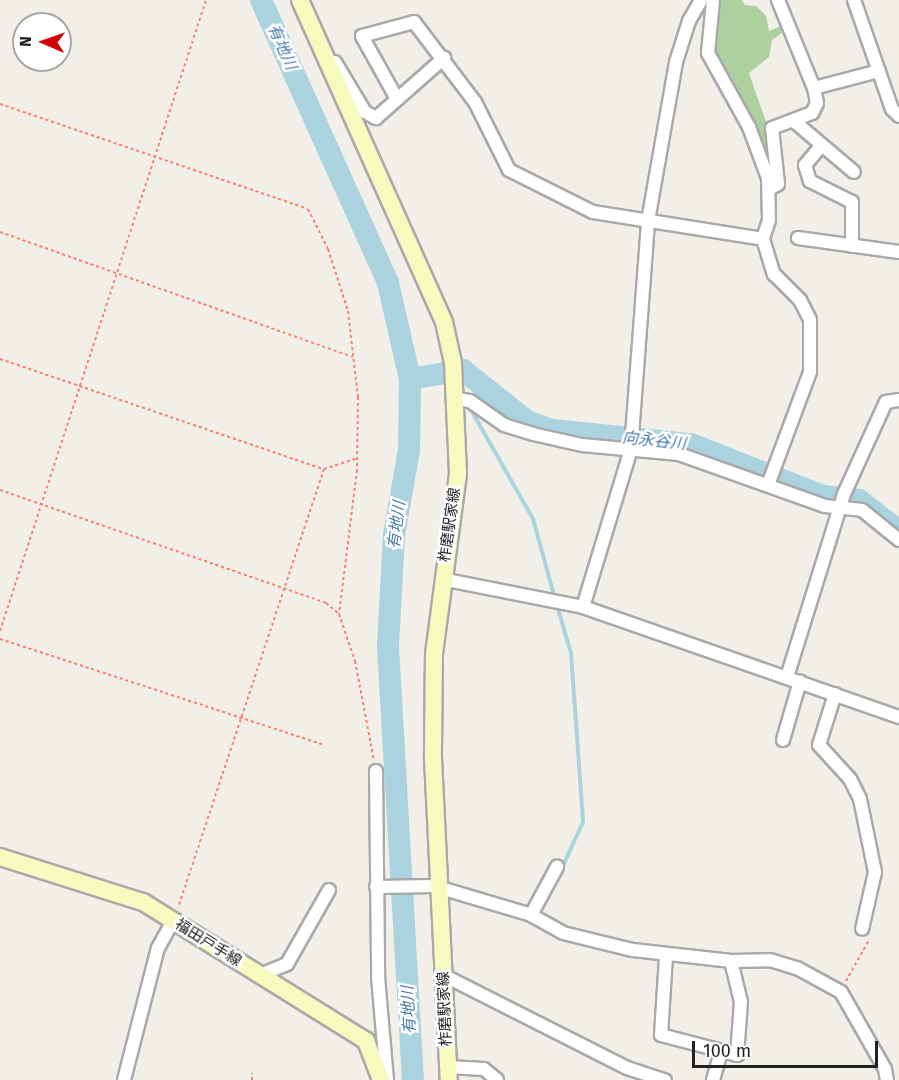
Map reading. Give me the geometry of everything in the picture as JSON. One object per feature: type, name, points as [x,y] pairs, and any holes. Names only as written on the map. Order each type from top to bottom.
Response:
[{"type":"main road","name":"柞磨駅家線","points":[[300,0],[444,322],[454,370],[458,474],[442,579],[434,654],[433,758],[437,888],[448,1073]]},
{"type":"main road","name":"福田戸手線","points":[[0,857],[143,902],[366,1041],[381,1080]]},
{"type":"street","points":[[582,606],[631,449],[648,221],[676,62],[689,21],[701,0]]},
{"type":"street","points":[[713,0],[708,53],[749,127],[769,189],[769,220],[763,239],[774,274],[800,300],[810,320],[810,372],[768,485]]},
{"type":"street","points":[[769,189],[778,184],[772,128],[795,122],[812,113],[817,103],[814,88],[778,0]]},
{"type":"street","points":[[854,0],[892,110],[899,116]]},
{"type":"street","points":[[397,99],[362,36],[414,22],[444,58],[475,102],[509,170],[593,212],[763,239]]},
{"type":"street","points":[[320,46],[326,48],[365,112],[376,118],[444,58]]},
{"type":"street","points":[[814,88],[879,71]]},
{"type":"street","points":[[795,122],[854,172]]},
{"type":"street","points":[[821,146],[805,165],[810,181],[852,202],[852,246]]},
{"type":"street","points":[[798,238],[899,252]]},
{"type":"street","points":[[456,399],[470,401],[504,425],[533,434],[582,446],[679,454],[840,508],[862,510],[899,540]]},
{"type":"street","points":[[787,677],[844,494],[886,402],[899,400]]},
{"type":"street","points":[[442,579],[582,606],[899,717]]},
{"type":"street","points":[[783,740],[800,681]]},
{"type":"street","points":[[835,694],[819,745],[850,779],[860,800],[874,872],[862,929]]},
{"type":"street","points":[[376,771],[378,977],[387,1080]]},
{"type":"street","points":[[531,915],[557,867]]},
{"type":"street","points":[[376,887],[437,888],[531,915],[564,933],[666,956],[784,962],[841,992],[885,1069],[887,1080]]},
{"type":"street","points":[[275,984],[329,890]]},
{"type":"street","points":[[124,1080],[158,948],[173,921]]},
{"type":"street","points":[[666,956],[661,1035],[737,1055],[741,1002],[731,961]]},
{"type":"street","points":[[260,975],[287,964]]},
{"type":"street","points":[[443,975],[627,1068],[665,1080]]},
{"type":"street","points":[[713,1080],[722,1052]]},
{"type":"street","points":[[448,1073],[484,1069],[496,1080]]},
{"type":"path","points":[[0,631],[78,386],[206,0]]},
{"type":"path","points":[[0,104],[308,209],[328,249],[348,311],[358,397],[357,458],[339,614],[355,661],[376,771]]},
{"type":"path","points":[[0,232],[353,357]]},
{"type":"path","points":[[0,360],[324,469],[357,458]]},
{"type":"path","points":[[173,921],[324,469]]},
{"type":"path","points":[[0,490],[284,587],[326,603],[339,614]]},
{"type":"path","points":[[0,639],[325,745]]},
{"type":"path","points":[[841,992],[870,941],[862,929]]},
{"type":"path","points":[[252,1073],[252,1080]]},
{"type":"green space","points":[[716,0],[742,0],[745,5],[756,6],[766,16],[769,31],[783,25],[786,30],[772,40],[769,57],[749,73],[767,125],[766,147],[775,178],[711,53]]},
{"type":"waterway","name":"有地川","points":[[261,0],[388,283],[410,379],[409,450],[394,535],[388,647],[413,1080]]},
{"type":"waterway","name":"向永谷川","points":[[410,379],[463,370],[527,421],[552,430],[691,444],[823,496],[859,500],[899,531]]},
{"type":"waterway","points":[[474,391],[480,383]]},
{"type":"waterway","points":[[470,408],[533,519],[555,599]]},
{"type":"waterway","points":[[557,606],[571,653],[583,822],[561,870]]}]
